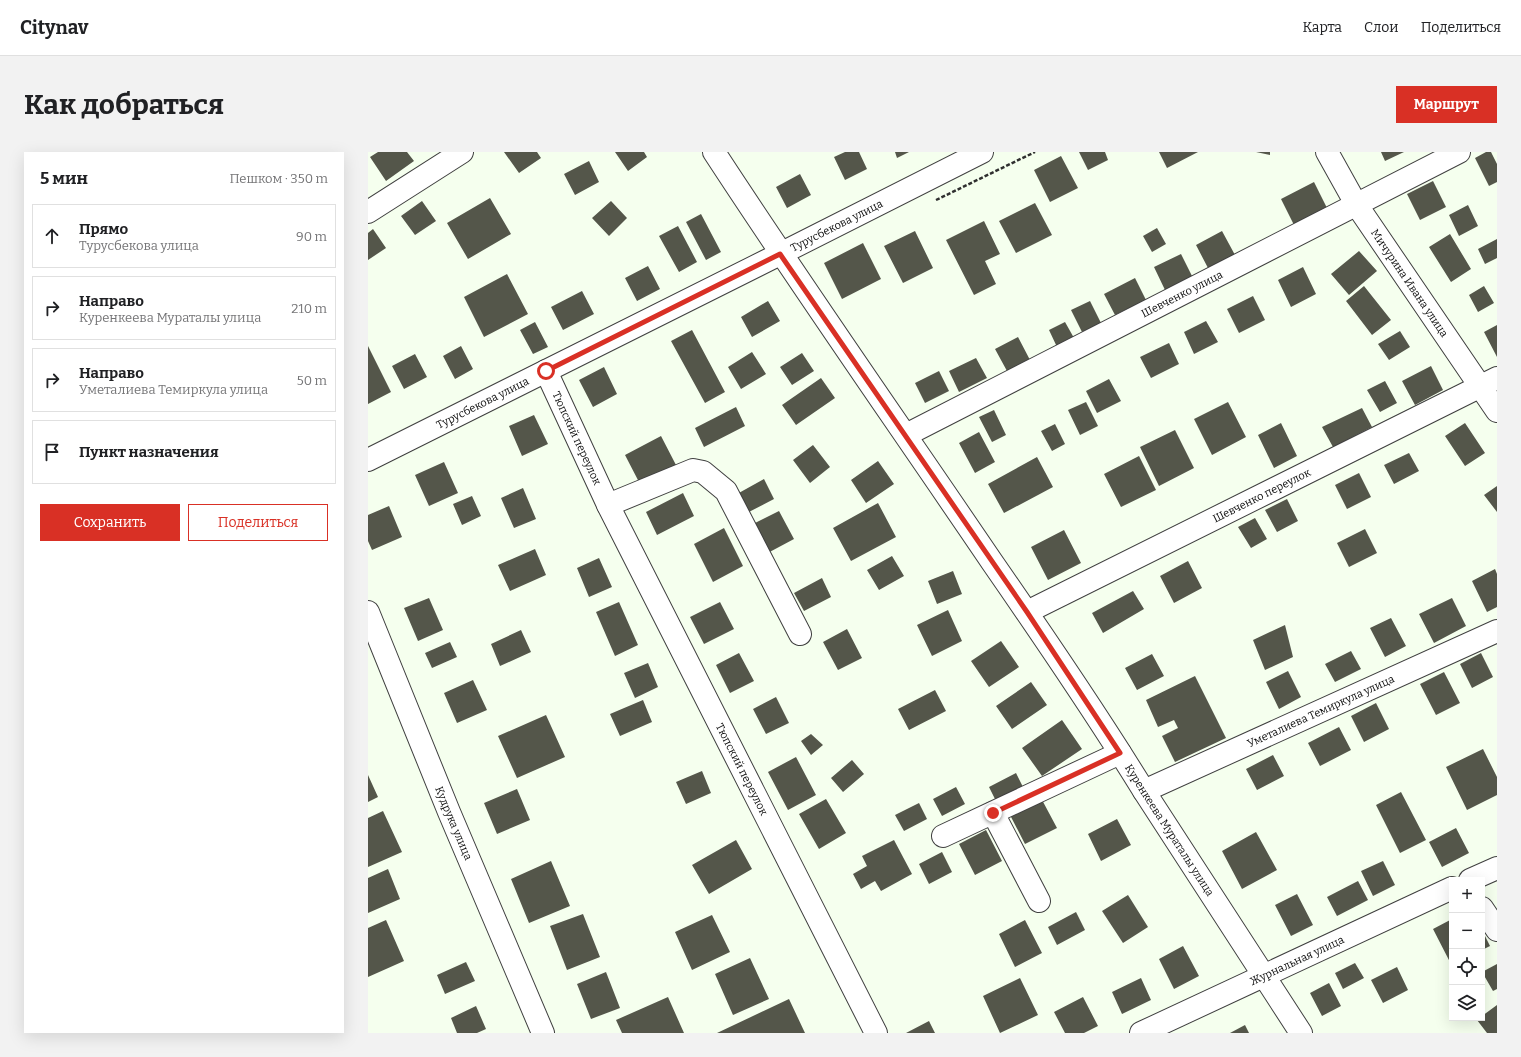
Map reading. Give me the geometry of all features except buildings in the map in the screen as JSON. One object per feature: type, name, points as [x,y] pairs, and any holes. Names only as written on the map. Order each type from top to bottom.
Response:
[{"type":"street","points":[[368,212],[462,152]]},
{"type":"street","name":"Куренкеева Мураталы улица","points":[[714,152],[780,254],[1027,612],[1301,1033]]},
{"type":"street","name":"Турусбекова улица","points":[[368,460],[982,152]]},
{"type":"street","name":"Мичурина Ивана улица","points":[[1327,152],[1356,204],[1489,382],[1497,411]]},
{"type":"street","name":"Шевченко улица","points":[[906,435],[1459,152]]},
{"type":"street","name":"Тюпский переулок","points":[[546,371],[608,505],[876,1033]]},
{"type":"street","name":"Шевченко переулок","points":[[1027,612],[1489,382]]},
{"type":"street","points":[[608,505],[692,470],[703,472],[726,491],[800,634]]},
{"type":"street","name":"Кудрука улица","points":[[368,612],[446,804],[543,1033]]},
{"type":"street","name":"Уметалиева Темиркула улица","points":[[1144,791],[1497,631]]},
{"type":"street","points":[[943,836],[1120,753]]},
{"type":"street","points":[[993,813],[1039,901]]},
{"type":"street","points":[[1477,877],[1497,868]]},
{"type":"street","name":"Журнальная улица","points":[[1141,1033],[1449,889]]},
{"type":"street","points":[[1485,912],[1497,930]]},
{"type":"route","points":[[546,371],[780,254],[1027,612],[1120,753],[993,813]]}]
